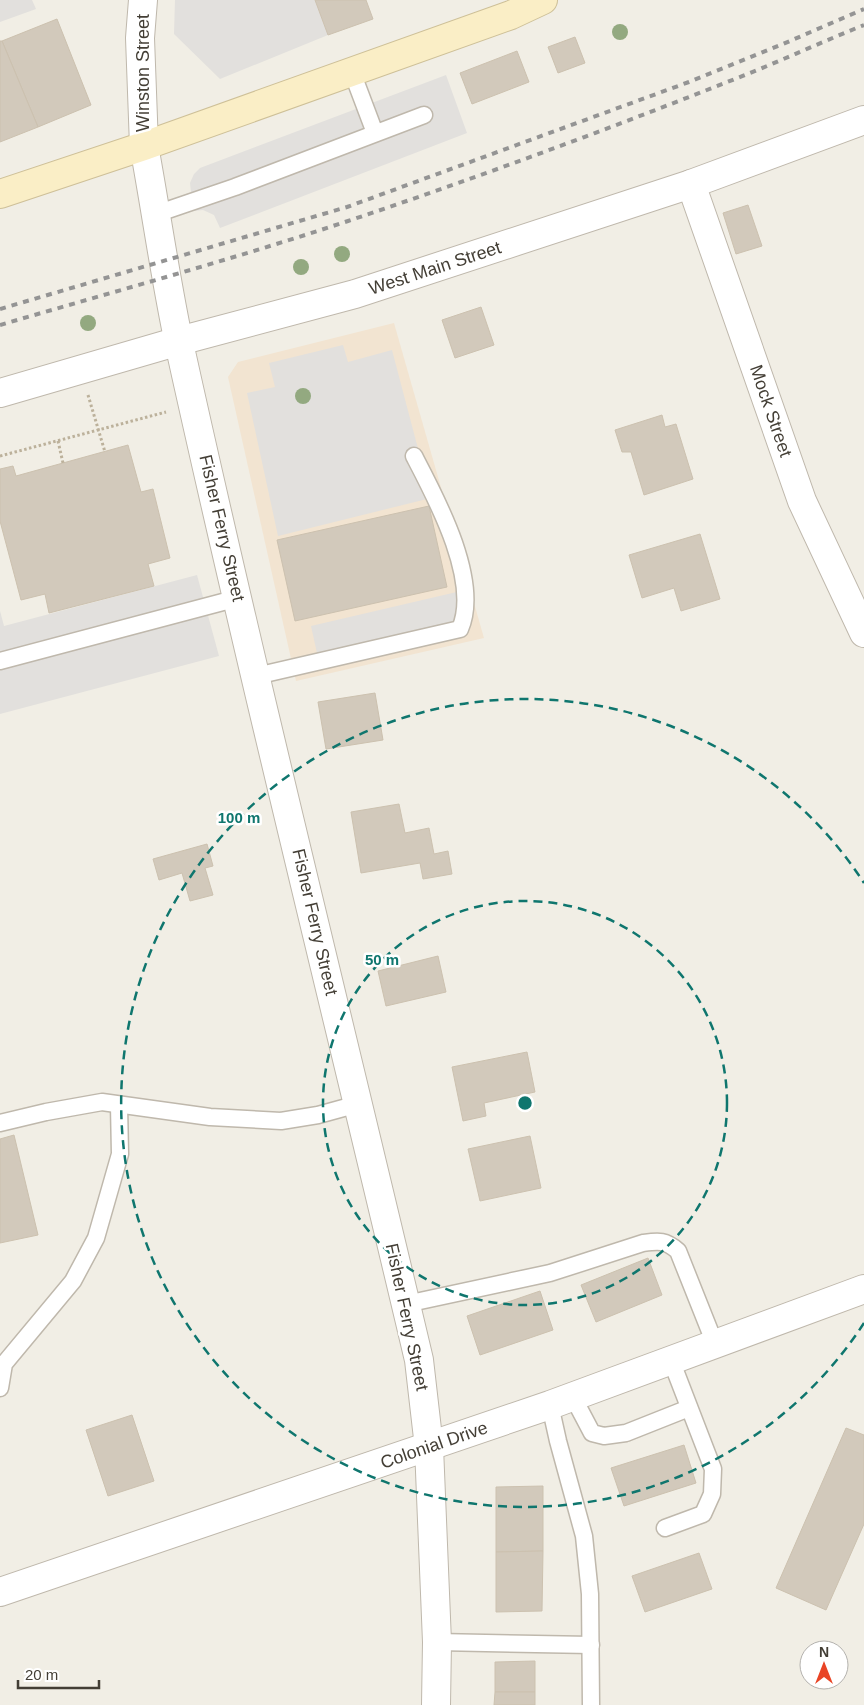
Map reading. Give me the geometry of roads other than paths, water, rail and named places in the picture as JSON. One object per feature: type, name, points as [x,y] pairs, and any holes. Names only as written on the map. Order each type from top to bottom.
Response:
[{"type":"main road","points":[[0,194],[144,146],[352,72],[507,8],[543,0]]},
{"type":"street","name":"Winston Street","points":[[143,0],[140,38],[144,146]]},
{"type":"street","name":"West Main Street","points":[[0,393],[179,341],[355,294],[691,184],[864,120]]},
{"type":"street","name":"Fisher Ferry Street","points":[[144,146],[163,262],[179,341],[256,676],[420,1360],[429,1447],[437,1642],[436,1705]]},
{"type":"street","name":"Mock Street","points":[[691,184],[802,501],[864,633]]},
{"type":"street","name":"Colonial Drive","points":[[0,1592],[562,1401],[864,1289]]},
{"type":"lane","points":[[352,72],[375,134]]},
{"type":"lane","points":[[156,214],[235,187],[424,115]]},
{"type":"lane","points":[[256,676],[460,629],[464,620],[464,582],[456,549],[442,508],[414,456]]},
{"type":"lane","points":[[0,661],[238,598]]},
{"type":"lane","points":[[0,1123],[102,1102],[210,1117],[280,1121],[318,1115],[358,1104]]},
{"type":"lane","points":[[0,1388],[4,1364],[73,1281],[96,1238],[120,1154],[119,1105]]},
{"type":"lane","points":[[406,1304],[550,1273],[643,1243],[657,1241],[669,1243],[678,1251],[714,1344]]},
{"type":"lane","points":[[665,1528],[703,1514],[712,1494],[713,1469],[671,1360]]},
{"type":"lane","points":[[562,1401],[592,1433],[604,1436],[626,1434],[689,1408]]},
{"type":"lane","points":[[562,1401],[558,1441],[584,1536],[590,1594],[592,1705]]},
{"type":"lane","points":[[437,1642],[591,1644]]},
{"type":"railway","points":[[0,309],[347,207],[689,82],[864,9]]},
{"type":"railway","points":[[0,325],[262,248],[398,204],[647,113],[745,75],[864,25]]}]
